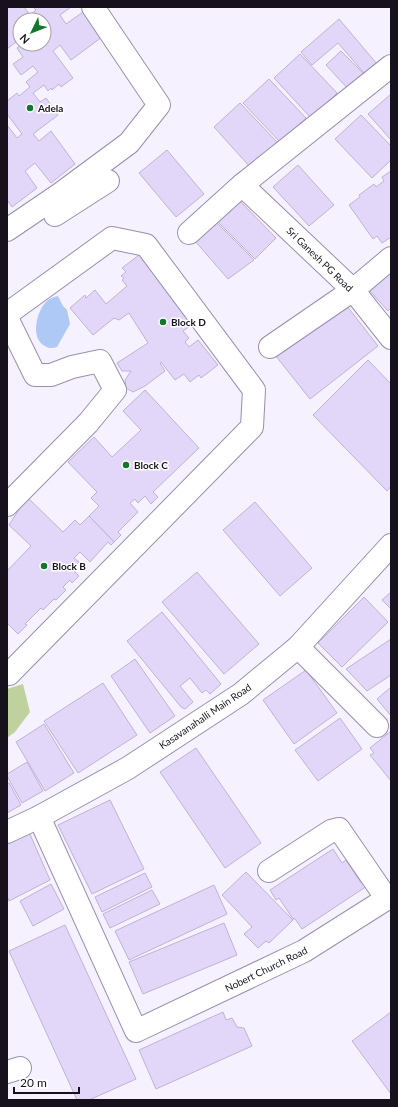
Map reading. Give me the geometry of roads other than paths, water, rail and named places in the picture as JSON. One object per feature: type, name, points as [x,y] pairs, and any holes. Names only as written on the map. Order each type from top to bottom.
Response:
[{"type":"street","points":[[7,230],[60,194],[129,142],[159,105],[93,7]]},
{"type":"street","points":[[189,233],[242,185],[391,66]]},
{"type":"street","points":[[7,240],[21,236],[108,181]]},
{"type":"street","name":"Sri Ganesh PG Road","points":[[242,185],[353,290],[391,338]]},
{"type":"street","points":[[7,314],[112,238],[146,245],[254,390],[252,427],[9,674],[7,672]]},
{"type":"street","points":[[270,347],[353,290],[391,258]]},
{"type":"street","points":[[7,318],[35,374],[51,376],[72,367],[100,361],[115,390],[88,423],[7,505]]},
{"type":"street","name":"Kasavanahalli Main Road","points":[[7,832],[39,817],[134,764],[241,694],[298,647],[391,545]]},
{"type":"street","points":[[298,647],[377,726]]},
{"type":"street","name":"Nobert Church Road","points":[[39,817],[136,1031],[304,951],[389,898]]},
{"type":"street","points":[[269,871],[331,831],[339,829],[389,898]]},
{"type":"water","points":[[58,296],[63,306],[67,310],[70,324],[57,347],[50,348],[46,347],[40,342],[37,337],[36,325],[43,306],[49,299]]},
{"type":"place","name":"Adela","points":[[30,108]]},
{"type":"place","name":"Block D","points":[[163,322]]},
{"type":"place","name":"Block C","points":[[126,465]]},
{"type":"place","name":"Block B","points":[[44,566]]}]
